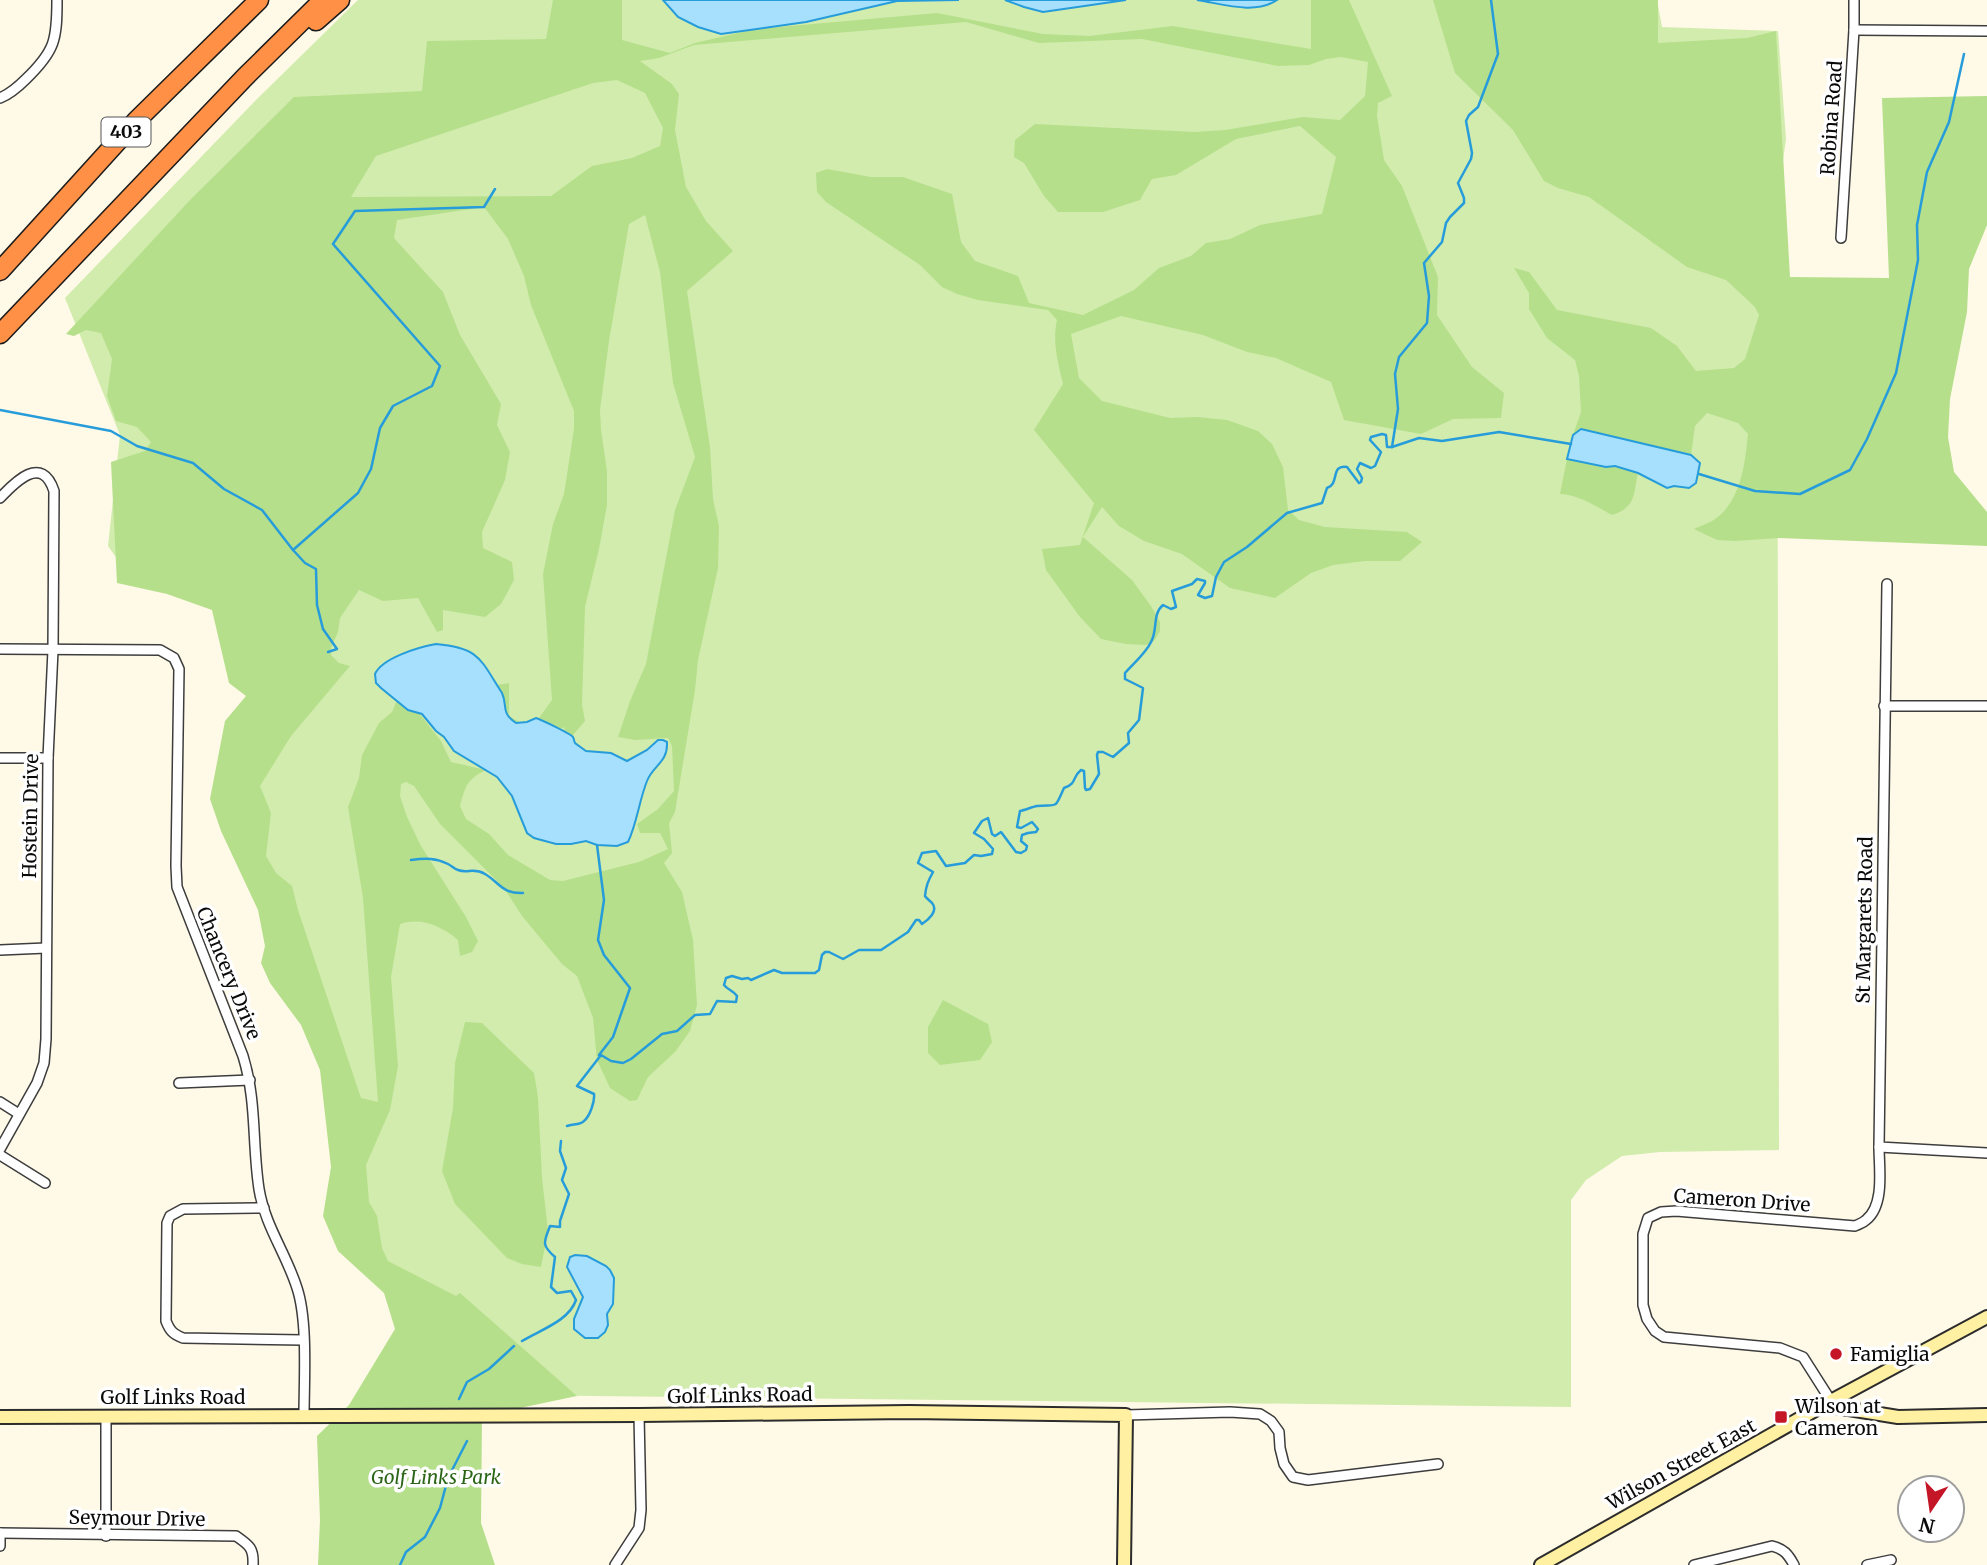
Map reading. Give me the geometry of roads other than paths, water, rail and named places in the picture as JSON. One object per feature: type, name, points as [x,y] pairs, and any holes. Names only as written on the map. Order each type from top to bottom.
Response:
[{"type":"highway","name":"403","points":[[0,271],[136,121],[259,0]]},
{"type":"highway","name":"403","points":[[0,334],[323,0]]},
{"type":"highway","points":[[201,124],[340,0]]},
{"type":"main road","name":"Wilson Street East","points":[[1541,1565],[1824,1405],[1987,1317]]},
{"type":"main road","points":[[1849,1392],[1864,1411]]},
{"type":"main road","points":[[1824,1405],[1898,1416]]},
{"type":"main road","points":[[1824,1405],[1838,1415],[1864,1418],[1987,1415]]},
{"type":"main road","name":"Golf Links Road","points":[[0,1417],[909,1412],[1126,1415]]},
{"type":"main road","points":[[1124,1565],[1126,1415]]},
{"type":"street","points":[[0,98],[16,89],[45,61],[53,45],[57,27],[57,0]]},
{"type":"street","name":"Robina Road","points":[[1841,238],[1854,0]]},
{"type":"street","points":[[1854,30],[1987,31]]},
{"type":"street","name":"Hostein Drive","points":[[0,498],[19,478],[29,474],[45,476],[51,481],[54,491],[53,650],[48,758],[46,1039],[44,1063],[37,1083],[0,1149]]},
{"type":"street","name":"St Margarets Road","points":[[1879,1147],[1887,584]]},
{"type":"street","points":[[0,649],[53,650]]},
{"type":"street","name":"Chancery Drive","points":[[53,650],[160,650],[174,658],[179,669],[177,887],[250,1080],[259,1188],[270,1228],[290,1269],[302,1306],[304,1416]]},
{"type":"street","points":[[1884,706],[1987,706]]},
{"type":"street","points":[[0,758],[48,758]]},
{"type":"street","points":[[0,950],[46,948]]},
{"type":"street","points":[[178,1083],[250,1080]]},
{"type":"street","points":[[0,1102],[19,1114]]},
{"type":"street","points":[[1879,1147],[1987,1153]]},
{"type":"street","name":"Cameron Drive","points":[[1824,1405],[1802,1357],[1791,1351],[1664,1337],[1655,1331],[1647,1319],[1643,1305],[1643,1234],[1648,1218],[1661,1212],[1676,1211],[1855,1226],[1866,1220],[1875,1209],[1879,1147]]},
{"type":"street","points":[[0,1155],[44,1183]]},
{"type":"street","points":[[264,1208],[183,1209],[170,1216],[166,1223],[166,1321],[169,1330],[183,1338],[303,1340]]},
{"type":"street","name":"Golf Links Road","points":[[1126,1415],[1230,1412],[1260,1414],[1271,1421],[1279,1432],[1284,1464],[1293,1477],[1308,1480],[1438,1464]]},
{"type":"street","points":[[615,1565],[639,1528],[639,1415]]},
{"type":"street","points":[[106,1416],[106,1535]]},
{"type":"street","points":[[0,1533],[0,1546]]},
{"type":"street","name":"Seymour Drive","points":[[0,1533],[236,1536],[249,1545],[253,1565]]},
{"type":"street","points":[[1694,1565],[1772,1546],[1788,1554],[1794,1565]]},
{"type":"street","points":[[1867,1565],[1891,1560]]},
{"type":"water","points":[[663,0],[959,0],[897,1],[806,22],[721,34],[678,17]]},
{"type":"water","points":[[1005,0],[1126,0],[1043,12]]},
{"type":"water","points":[[1197,0],[1277,0],[1249,8]]},
{"type":"water","points":[[1581,429],[1691,455],[1700,463],[1696,483],[1689,488],[1667,488],[1638,473],[1615,466],[1606,467],[1567,459],[1573,435]]},
{"type":"water","points":[[436,644],[462,649],[477,657],[502,693],[506,712],[516,723],[536,718],[571,735],[575,743],[586,751],[611,753],[627,761],[647,750],[658,740],[667,742],[663,759],[647,781],[628,842],[617,846],[597,845],[586,841],[556,844],[534,838],[527,833],[512,796],[497,777],[454,751],[422,714],[408,710],[376,683],[375,674],[385,663],[411,651]]},
{"type":"water","points":[[587,1256],[606,1266],[614,1278],[613,1304],[607,1314],[608,1325],[598,1338],[585,1338],[574,1329],[574,1319],[583,1297],[567,1267],[570,1257]]},
{"type":"waterway","points":[[1392,447],[1398,409],[1395,374],[1399,357],[1427,323],[1429,296],[1424,263],[1442,242],[1446,223],[1464,203],[1458,183],[1472,153],[1466,121],[1478,107],[1498,54],[1491,0]]},
{"type":"waterway","points":[[1699,474],[1755,491],[1800,494],[1850,470],[1896,373],[1918,260],[1917,225],[1927,172],[1949,122],[1964,54]]},
{"type":"waterway","points":[[293,550],[358,493],[371,469],[380,428],[393,406],[432,386],[440,366],[333,244],[355,211],[484,207],[495,189]]},
{"type":"waterway","points":[[0,410],[111,431],[137,446],[193,463],[224,489],[262,510],[293,550],[305,563],[316,569],[317,605],[323,629],[337,649],[328,652]]},
{"type":"waterway","points":[[1392,447],[1419,438],[1442,441],[1499,432],[1571,444]]},
{"type":"waterway","points":[[567,1126],[583,1122],[590,1112],[594,1094],[577,1086],[601,1055],[611,1061],[623,1063],[662,1034],[677,1031],[695,1015],[710,1014],[717,1001],[736,1002],[737,996],[724,985],[726,978],[732,976],[751,980],[774,970],[782,973],[815,973],[819,970],[825,952],[843,959],[859,950],[881,950],[908,932],[916,920],[922,924],[932,915],[934,909],[925,896],[933,872],[918,863],[922,853],[936,851],[946,866],[965,863],[974,855],[992,854],[993,849],[974,833],[982,821],[988,818],[992,834],[995,836],[1001,832],[1016,852],[1026,850],[1027,846],[1021,841],[1022,835],[1036,832],[1038,829],[1032,822],[1021,828],[1017,827],[1020,811],[1055,804],[1064,788],[1073,782],[1081,770],[1084,771],[1085,788],[1090,789],[1099,774],[1098,752],[1113,757],[1129,743],[1128,733],[1139,720],[1143,688],[1125,679],[1125,673],[1151,642],[1156,617],[1163,605],[1171,609],[1176,607],[1172,591],[1192,584],[1197,579],[1205,581],[1198,595],[1205,598],[1212,596],[1216,577],[1224,562],[1247,547],[1287,513],[1322,503],[1339,468],[1347,467],[1359,483],[1361,482],[1362,478],[1357,469],[1360,463],[1371,468],[1375,466],[1381,452],[1370,440],[1371,437],[1386,435],[1387,447],[1392,447]]},
{"type":"waterway","points":[[597,845],[604,900],[598,940],[604,955],[630,988],[613,1037],[599,1055]]},
{"type":"waterway","points":[[411,860],[435,860],[462,871],[481,872],[506,890],[523,893]]},
{"type":"waterway","points":[[522,1341],[561,1319],[576,1300],[571,1291],[557,1293],[551,1287],[555,1257],[545,1243],[550,1226],[560,1227],[569,1194],[562,1180],[566,1168],[560,1151],[561,1141]]},
{"type":"waterway","points":[[459,1399],[467,1382],[489,1369],[514,1346]]},
{"type":"waterway","points":[[400,1565],[406,1552],[425,1537],[440,1508],[448,1478],[467,1441]]},
{"type":"place","name":"Famiglia","points":[[1836,1354]]},
{"type":"place","name":"Wilson at Cameron","points":[[1781,1417]]},
{"type":"park label","name":"Golf Links Park","points":[[436,1477]]}]
